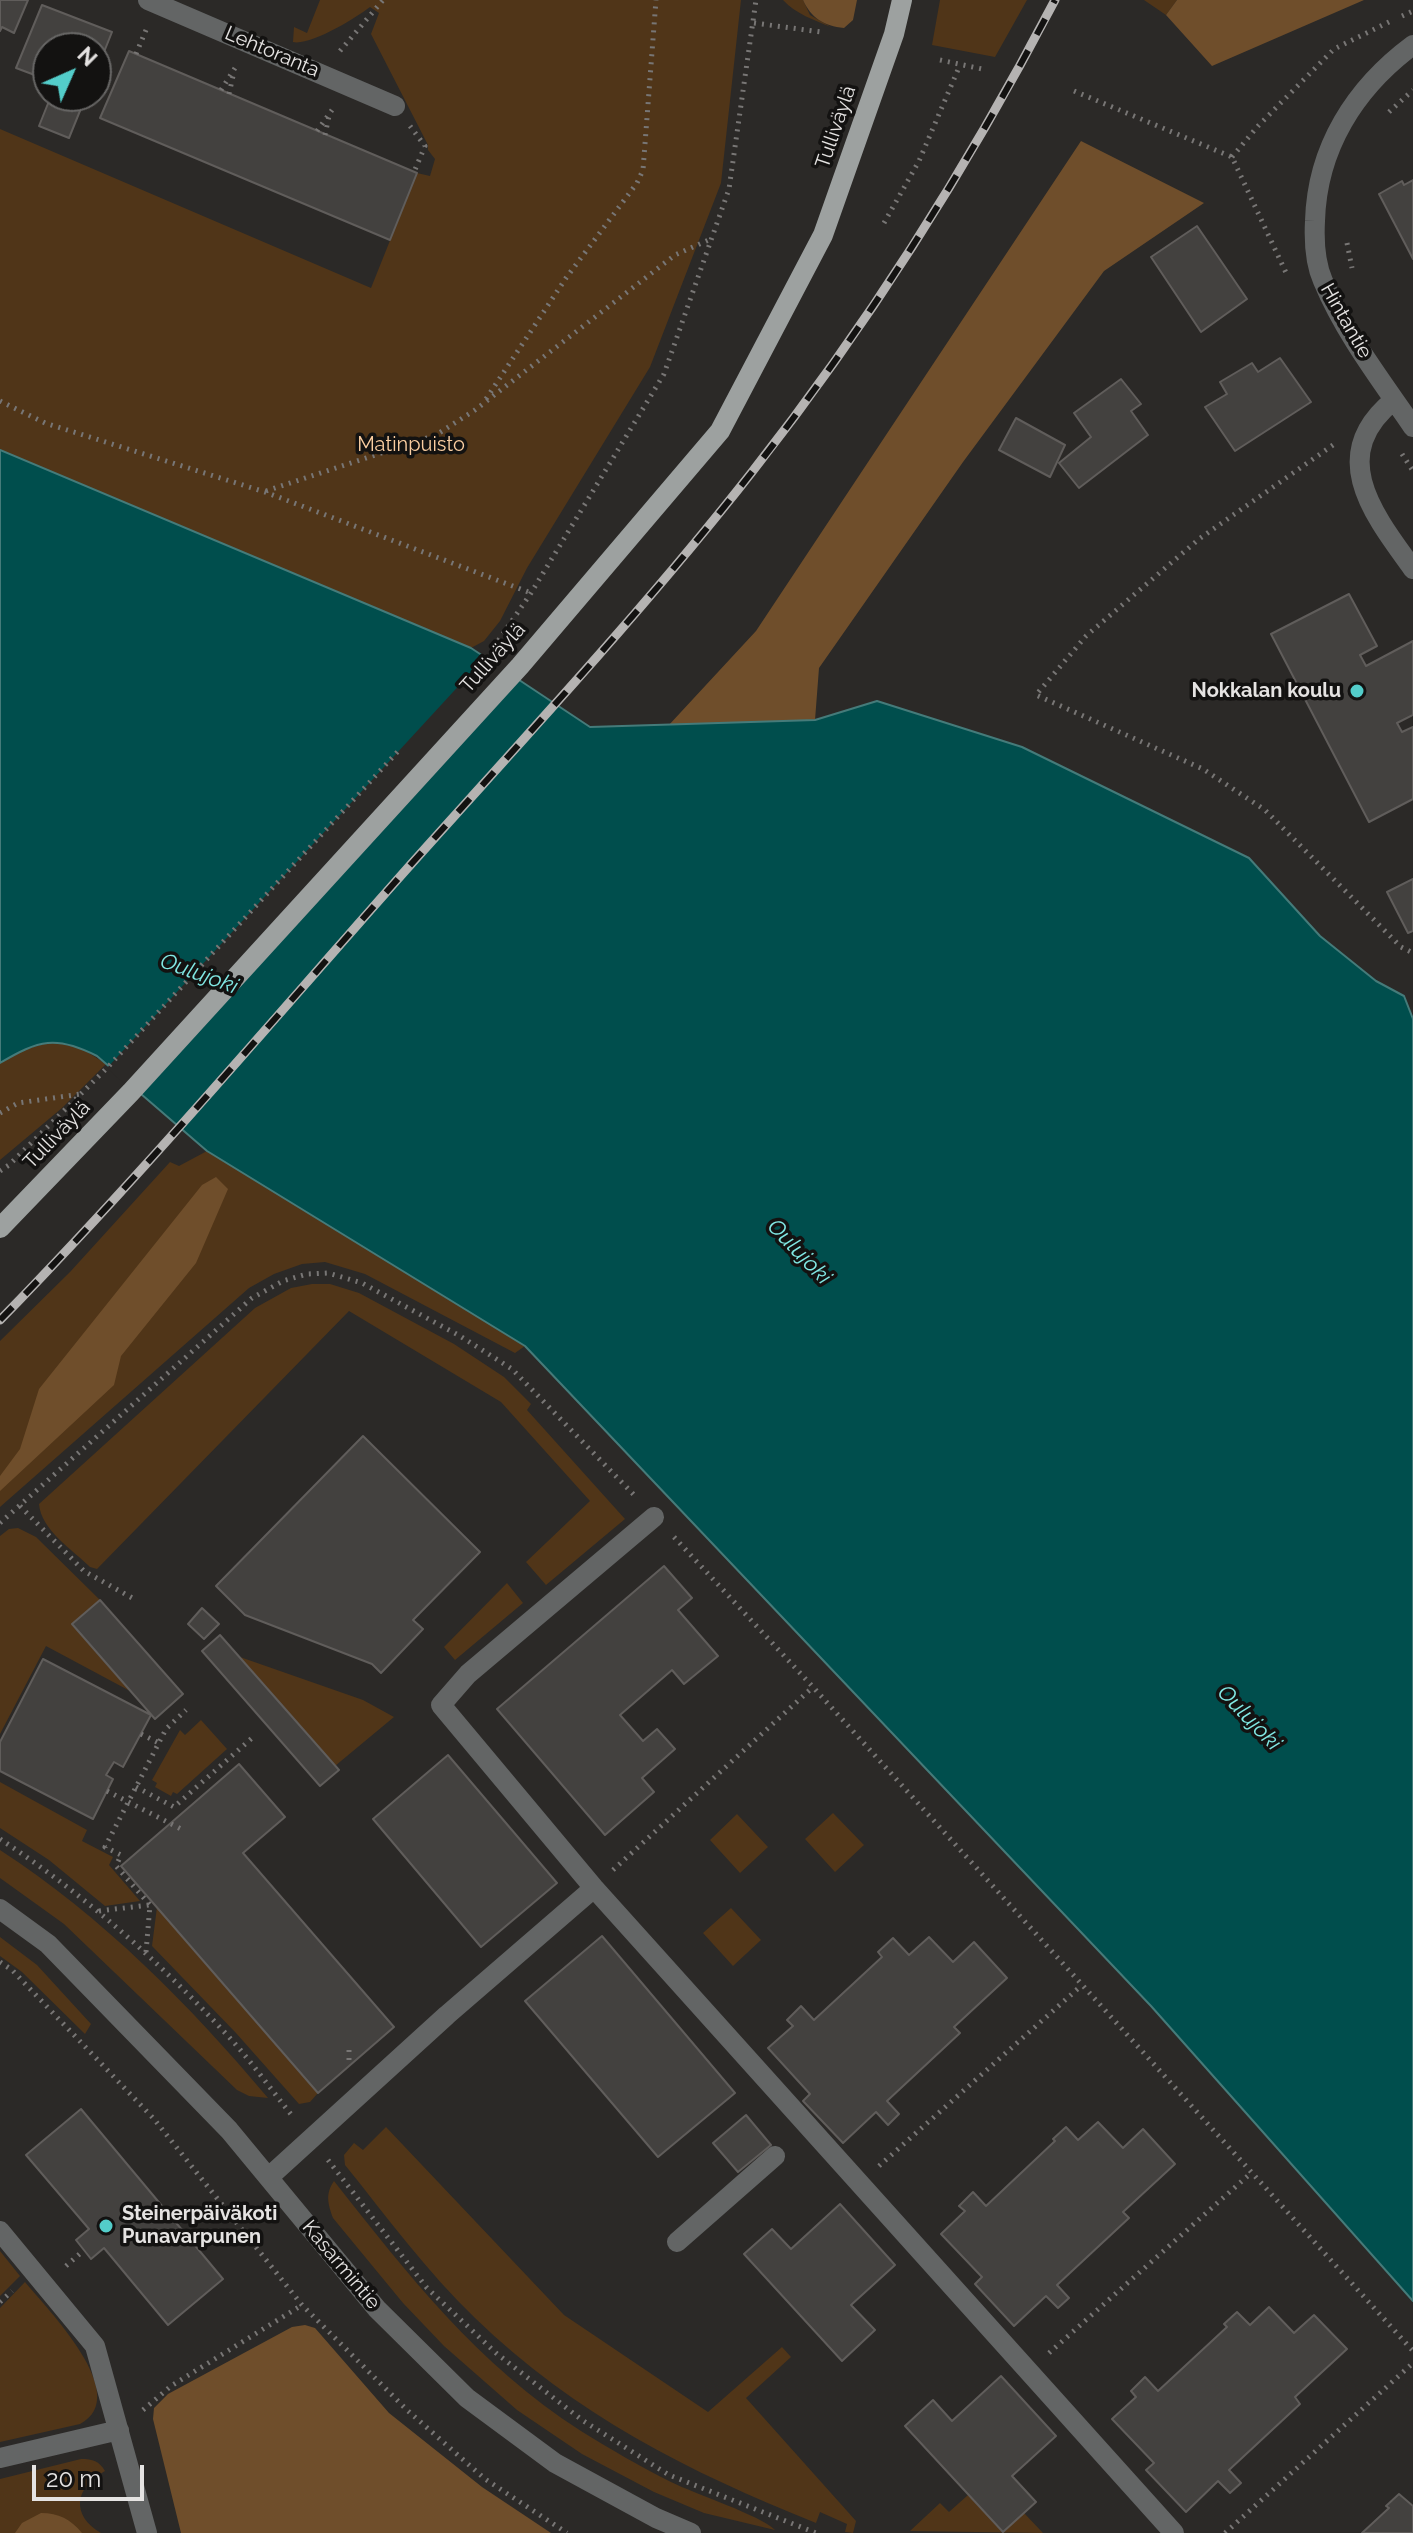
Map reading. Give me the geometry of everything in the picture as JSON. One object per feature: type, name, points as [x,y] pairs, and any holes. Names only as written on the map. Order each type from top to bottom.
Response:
[{"type":"main road","name":"Tulliväylä","points":[[893,0],[894,34]]},
{"type":"main road","name":"Tulliväylä","points":[[0,1228],[131,1092],[520,666],[720,431],[823,235],[894,34],[902,0]]},
{"type":"street","name":"Lehtoranta","points":[[148,0],[395,106]]},
{"type":"street","name":"Hintantie","points":[[1413,45],[1361,93],[1342,122],[1325,157],[1315,199],[1314,241],[1321,278],[1346,327],[1413,427]]},
{"type":"street","points":[[1394,400],[1376,414],[1360,442],[1360,474],[1376,518],[1413,569]]},
{"type":"street","points":[[654,1517],[468,1674],[441,1705],[594,1888],[1174,2533]]},
{"type":"street","points":[[269,2177],[310,2137],[594,1888]]},
{"type":"street","name":"Kasarmintie","points":[[0,1909],[48,1944],[229,2130],[377,2309],[467,2398],[555,2463],[656,2518],[691,2533]]},
{"type":"street","points":[[677,2242],[775,2156]]},
{"type":"street","points":[[0,2231],[95,2346],[147,2533]]},
{"type":"street","points":[[0,2458],[119,2430]]},
{"type":"path","points":[[321,74],[383,0]]},
{"type":"path","points":[[484,403],[566,278],[637,183],[643,170],[656,0]]},
{"type":"path","points":[[485,657],[531,593],[664,374],[729,189],[756,0]]},
{"type":"path","points":[[1232,157],[1334,49],[1413,11]]},
{"type":"path","points":[[754,23],[821,32]]},
{"type":"path","points":[[940,60],[982,69]]},
{"type":"path","points":[[884,223],[919,161],[960,65]]},
{"type":"path","points":[[229,94],[234,71]]},
{"type":"path","points":[[1387,114],[1413,90]]},
{"type":"path","points":[[1074,91],[1232,157],[1291,283]]},
{"type":"path","points":[[395,106],[425,146],[414,172]]},
{"type":"path","points":[[325,135],[331,111]]},
{"type":"path","points":[[1346,238],[1356,282]]},
{"type":"path","points":[[265,492],[436,435],[484,403],[675,255],[711,239]]},
{"type":"path","points":[[0,401],[45,423],[265,492],[531,593]]},
{"type":"path","points":[[1413,471],[1376,414],[1199,539],[1086,636],[1036,695],[1203,769],[1265,810],[1401,947],[1413,953]]},
{"type":"path","points":[[0,1171],[107,1068],[409,739]]},
{"type":"path","points":[[0,1113],[18,1103],[82,1094]]},
{"type":"path","points":[[0,1523],[252,1298],[283,1281],[307,1274],[328,1273],[362,1283],[460,1336],[512,1369],[654,1517],[813,1687],[1413,2351]]},
{"type":"path","points":[[20,1506],[84,1571],[134,1599]]},
{"type":"path","points":[[594,1888],[813,1687]]},
{"type":"path","points":[[146,1952],[150,1905],[116,1866],[121,1855],[105,1847],[166,1729],[186,1710]]},
{"type":"path","points":[[141,1734],[159,1743]]},
{"type":"path","points":[[136,1787],[174,1807],[252,1738]]},
{"type":"path","points":[[107,1791],[183,1830]]},
{"type":"path","points":[[0,1839],[99,1911],[146,1952],[230,2038],[427,2288],[496,2353],[582,2420],[669,2475],[816,2533]]},
{"type":"path","points":[[99,1911],[150,1905]]},
{"type":"path","points":[[0,1962],[12,1970],[154,2119],[302,2305],[407,2410],[485,2479],[567,2533]]},
{"type":"path","points":[[860,2183],[1082,1985]]},
{"type":"path","points":[[1029,2371],[1251,2173]]},
{"type":"path","points":[[119,2430],[171,2386],[302,2305]]},
{"type":"path","points":[[1225,2533],[1413,2363]]},
{"type":"green space","name":"Matinpuisto","points":[[320,0],[741,0],[721,183],[650,367],[527,568],[500,621],[484,641],[471,648],[0,450],[0,129],[371,288],[417,173],[430,176],[435,159],[371,34],[379,13],[370,7],[321,36],[293,42],[294,27],[307,33]]},
{"type":"green space","points":[[783,0],[803,0],[810,15],[831,27],[799,13]]},
{"type":"green space","points":[[940,0],[1027,0],[995,57],[932,45]]},
{"type":"green space","points":[[1144,0],[1177,0],[1166,15]]},
{"type":"green space","points":[[52,1041],[78,1046],[106,1064],[62,1108],[0,1160],[0,1063],[21,1051]]},
{"type":"green space","points":[[207,1151],[525,1346],[515,1353],[365,1274],[325,1262],[302,1264],[274,1274],[249,1288],[0,1507],[0,1341],[70,1272],[170,1162],[179,1166]]},
{"type":"green space","points":[[330,1284],[359,1293],[454,1344],[504,1377],[531,1404],[527,1410],[625,1519],[546,1585],[526,1562],[590,1501],[501,1402],[349,1311],[97,1569],[90,1567],[52,1531],[45,1522],[39,1504],[255,1308],[291,1288]]},
{"type":"green space","points":[[18,1528],[36,1537],[100,1600],[72,1625],[130,1691],[46,1646],[0,1734],[0,1536],[9,1529]]},
{"type":"green space","points":[[507,1583],[523,1603],[455,1660],[444,1647]]},
{"type":"green space","points":[[240,1657],[363,1700],[394,1717],[335,1766]]},
{"type":"green space","points":[[201,1720],[227,1749],[171,1796],[155,1787],[157,1783],[152,1780],[180,1730],[185,1735]]},
{"type":"green space","points":[[0,1782],[87,1830],[82,1841],[113,1857],[109,1865],[140,1901],[105,1906],[49,1860],[0,1828]]},
{"type":"green space","points":[[833,1813],[864,1845],[835,1872],[805,1839]]},
{"type":"green space","points":[[737,1814],[768,1847],[740,1873],[710,1840]]},
{"type":"green space","points":[[0,1850],[74,1904],[143,1964],[207,2029],[268,2098],[249,2096],[237,2090],[64,1924],[0,1878]]},
{"type":"green space","points":[[157,1907],[318,2093],[310,2102],[299,2104],[152,1946]]},
{"type":"green space","points":[[731,1908],[761,1940],[733,1966],[703,1933]]},
{"type":"green space","points":[[0,1937],[37,1965],[91,2024],[85,2034],[22,1972],[0,1956]]},
{"type":"green space","points":[[386,2127],[564,2315],[708,2412],[782,2347],[791,2357],[746,2398],[856,2521],[853,2533],[845,2532],[847,2524],[820,2512],[816,2523],[769,2504],[635,2438],[593,2412],[513,2353],[440,2282],[345,2165],[344,2155],[354,2143],[363,2150]]},
{"type":"green space","points":[[334,2181],[418,2284],[477,2348],[544,2405],[581,2431],[648,2470],[756,2518],[775,2530],[704,2513],[654,2492],[582,2454],[517,2410],[444,2346],[403,2303],[333,2218],[328,2199]]},
{"type":"green space","points":[[0,2251],[20,2276],[0,2296]]},
{"type":"green space","points":[[25,2282],[81,2353],[92,2374],[97,2394],[94,2411],[80,2424],[0,2442],[0,2308]]},
{"type":"green space","points":[[81,2459],[95,2461],[105,2471],[87,2485],[80,2501],[84,2518],[101,2533],[0,2533],[0,2479]]},
{"type":"green space","points":[[968,2495],[1003,2532],[1024,2513],[1043,2533],[910,2531],[940,2503],[949,2512]]},
{"type":"shaded area","points":[[803,0],[857,0],[853,20],[844,28],[819,20]]},
{"type":"shaded area","points":[[1177,0],[1364,0],[1212,66],[1166,15]]},
{"type":"shaded area","points":[[1081,141],[1204,203],[1104,271],[963,462],[819,668],[815,720],[668,726],[756,631]]},
{"type":"shaded area","points":[[216,1177],[228,1189],[196,1263],[121,1356],[114,1385],[0,1491],[0,1476],[20,1449],[39,1389],[202,1185]]},
{"type":"shaded area","points":[[305,2325],[315,2328],[389,2413],[482,2487],[551,2533],[181,2533],[153,2419],[154,2408],[168,2394],[292,2327]]},
{"type":"shaded area","points":[[41,2513],[64,2518],[82,2533],[15,2533],[22,2523]]},
{"type":"water","name":"Oulujoki","points":[[0,450],[471,648],[590,727],[815,720],[877,701],[1022,747],[1249,858],[1320,936],[1376,981],[1404,996],[1413,1019],[1413,2301],[1151,2006],[525,1346],[207,1151],[97,1056],[70,1045],[48,1043],[26,1049],[0,1063]]},
{"type":"pier","points":[[488,654],[514,672],[132,1091],[107,1068]]},
{"type":"building","points":[[0,0],[28,0],[14,33],[2,27],[0,31]]},
{"type":"building","points":[[42,5],[112,32],[32,32],[32,74],[16,68]]},
{"type":"building","points":[[129,51],[417,173],[390,240],[100,118],[103,112],[112,112],[112,90]]},
{"type":"building","points":[[45,112],[80,112],[69,138],[39,126]]},
{"type":"building","points":[[1413,180],[1413,259],[1379,194],[1402,181],[1404,185]]},
{"type":"building","points":[[1197,226],[1247,299],[1201,332],[1151,257]]},
{"type":"building","points":[[1280,358],[1311,402],[1235,451],[1205,407],[1227,394],[1220,382],[1252,363],[1258,372]]},
{"type":"building","points":[[1121,379],[1141,404],[1131,411],[1148,435],[1079,488],[1059,463],[1091,437],[1074,413]]},
{"type":"building","points":[[1016,418],[1065,445],[1050,477],[999,450]]},
{"type":"building","name":"Nokkalan koulu","points":[[1349,594],[1377,646],[1360,655],[1366,666],[1413,641],[1413,715],[1397,723],[1402,732],[1413,727],[1413,799],[1369,822],[1271,634]]},
{"type":"building","points":[[1413,879],[1413,931],[1408,933],[1387,892]]},
{"type":"building","points":[[363,1436],[480,1552],[413,1620],[423,1629],[381,1673],[372,1664],[245,1615],[216,1586]]},
{"type":"building","points":[[664,1566],[692,1598],[678,1610],[718,1656],[684,1684],[672,1670],[620,1715],[643,1741],[657,1729],[675,1749],[642,1778],[654,1792],[605,1835],[497,1709]]},
{"type":"building","points":[[100,1600],[183,1694],[155,1719],[72,1624]]},
{"type":"building","points":[[202,1608],[219,1624],[204,1639],[188,1624]]},
{"type":"building","points":[[220,1635],[339,1770],[320,1786],[202,1651]]},
{"type":"building","points":[[43,1659],[151,1715],[123,1767],[114,1762],[106,1775],[113,1779],[93,1819],[0,1771],[0,1742]]},
{"type":"building","points":[[448,1755],[557,1883],[481,1947],[373,1819]]},
{"type":"building","points":[[239,1764],[285,1817],[243,1853],[394,2027],[318,2093],[121,1866]]},
{"type":"building","points":[[602,1936],[735,2093],[658,2157],[525,2001]]},
{"type":"building","points":[[929,1937],[953,1962],[974,1942],[1007,1978],[954,2027],[960,2033],[887,2101],[899,2114],[888,2125],[876,2112],[843,2143],[803,2101],[810,2094],[768,2048],[793,2026],[787,2020],[801,2006],[814,2020],[882,1957],[878,1952],[893,1938],[909,1955]]},
{"type":"building","points":[[81,2109],[223,2279],[168,2325],[104,2248],[91,2259],[76,2240],[89,2229],[26,2155]]},
{"type":"building","points":[[746,2115],[771,2145],[738,2172],[713,2143]]},
{"type":"building","points":[[1098,2122],[1123,2148],[1143,2129],[1175,2164],[1123,2212],[1129,2218],[1057,2285],[1069,2298],[1058,2308],[1046,2296],[1014,2326],[975,2284],[982,2277],[941,2234],[965,2211],[959,2206],[973,2192],[986,2206],[1066,2127],[1078,2140]]},
{"type":"building","points":[[840,2204],[895,2265],[851,2305],[875,2330],[842,2361],[744,2254],[772,2229],[791,2249]]},
{"type":"building","points":[[1269,2307],[1294,2333],[1314,2315],[1347,2349],[1295,2397],[1300,2404],[1229,2470],[1241,2483],[1230,2493],[1218,2481],[1186,2512],[1146,2470],[1154,2463],[1112,2419],[1136,2397],[1131,2391],[1145,2377],[1158,2391],[1227,2327],[1224,2324],[1237,2312],[1250,2325]]},
{"type":"building","points":[[1001,2376],[1056,2436],[1012,2476],[1036,2502],[1003,2532],[905,2426],[933,2400],[952,2421]]},
{"type":"building","points":[[1399,2494],[1413,2506],[1413,2533],[1362,2533],[1389,2508],[1386,2506]]},
{"type":"railway","points":[[0,1320],[155,1154],[582,674],[711,524],[795,417],[876,302],[988,123],[1055,0]]},
{"type":"place","name":"Nokkalan koulu","points":[[1357,691]]},
{"type":"place","name":"Steinerpäiväkoti Punavarpunen","points":[[106,2226]]}]
